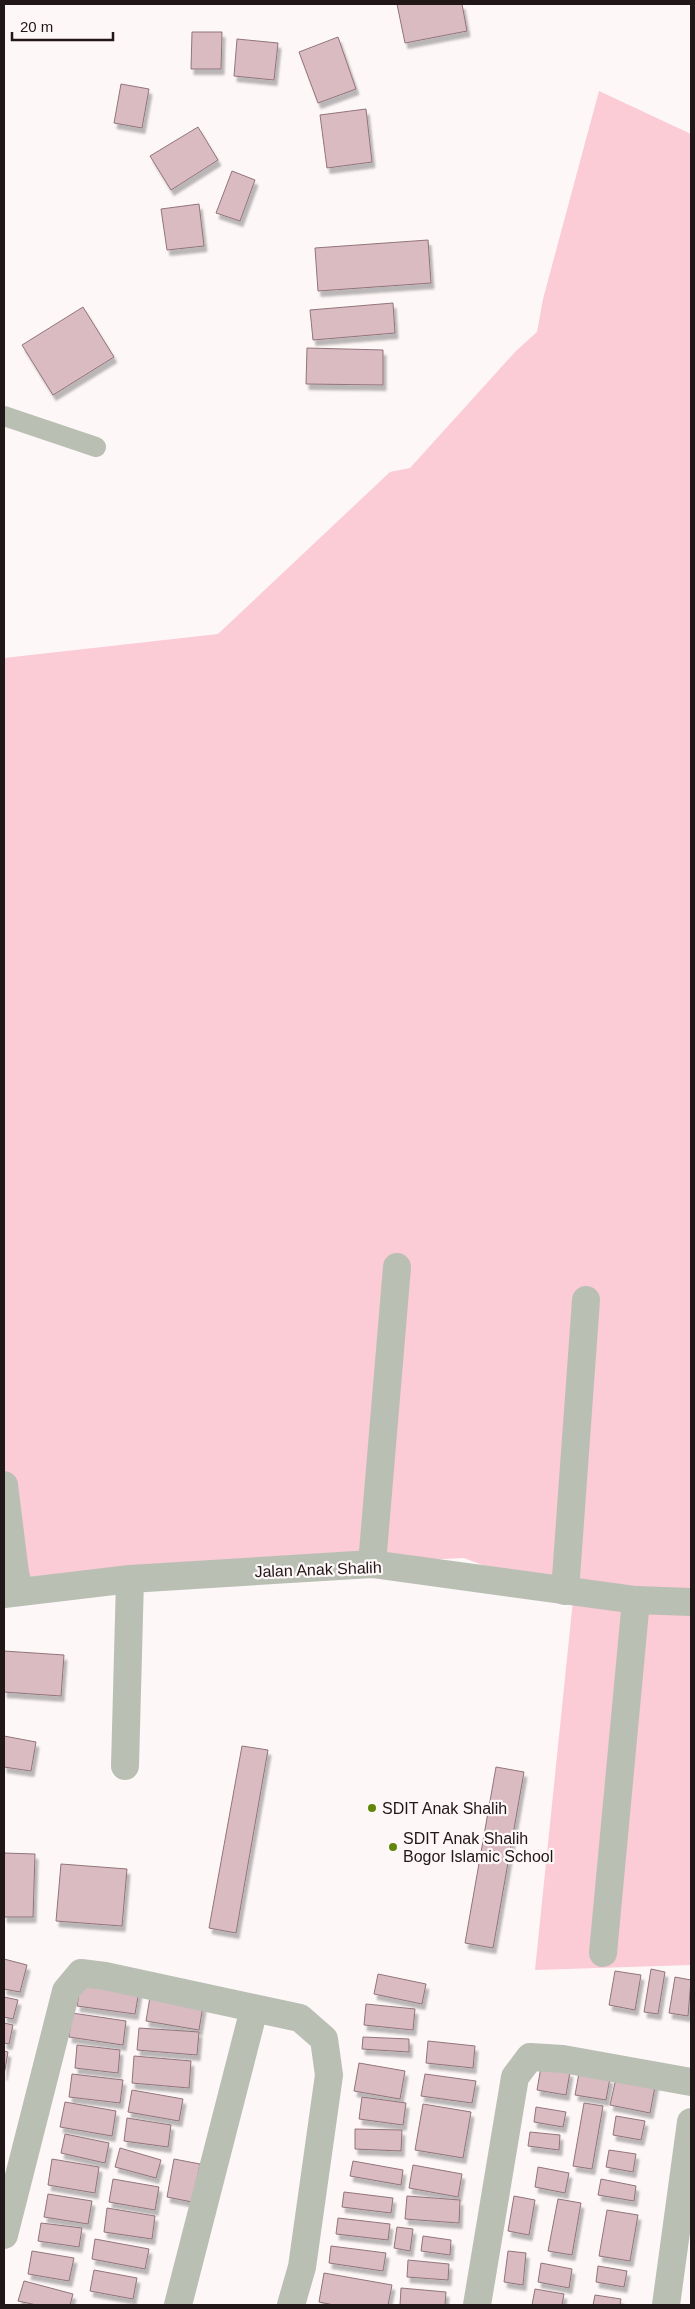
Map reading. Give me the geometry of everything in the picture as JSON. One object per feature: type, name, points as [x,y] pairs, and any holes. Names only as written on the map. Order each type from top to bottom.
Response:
[{"type":"street","points":[[372,1564],[397,1267]]},
{"type":"street","points":[[566,1591],[586,1300]]},
{"type":"street","points":[[4,1485],[15,1573],[12,1593]]},
{"type":"street","name":"Jalan Anak Shalih","points":[[12,1593],[130,1579],[372,1564],[636,1600],[691,1602]]},
{"type":"street","points":[[125,1766],[130,1579]]},
{"type":"street","points":[[603,1953],[636,1600]]},
{"type":"street","points":[[4,2235],[66,1991],[81,1973],[105,1976],[300,2018],[324,2039],[329,2075],[302,2267],[291,2305]]},
{"type":"street","points":[[178,2305],[254,2009]]},
{"type":"street","points":[[477,2305],[516,2077],[530,2057],[563,2059],[691,2082]]},
{"type":"street","points":[[666,2305],[691,2122]]},
{"type":"lane","points":[[4,416],[96,447]]},
{"type":"shaded area","points":[[599,91],[691,134],[691,1965],[535,1970],[573,1600],[464,1558],[4,1579],[4,658],[218,634],[390,472],[410,468],[516,351],[537,332],[543,299]]},
{"type":"building","points":[[397,4],[462,4],[467,31],[405,43]]},
{"type":"building","points":[[192,32],[222,32],[221,69],[191,69]]},
{"type":"building","points":[[338,37],[356,89],[318,103],[299,52]]},
{"type":"building","points":[[237,39],[278,43],[274,80],[234,76]]},
{"type":"building","points":[[121,84],[149,89],[142,128],[114,123]]},
{"type":"building","points":[[366,109],[372,162],[327,168],[320,115]]},
{"type":"building","points":[[198,127],[218,160],[171,190],[150,156]]},
{"type":"building","points":[[232,171],[255,180],[240,221],[216,213]]},
{"type":"building","points":[[199,204],[204,246],[167,250],[161,209]]},
{"type":"building","points":[[428,240],[431,283],[318,291],[315,248]]},
{"type":"building","points":[[393,303],[395,333],[313,340],[310,310]]},
{"type":"building","points":[[83,307],[114,357],[53,395],[22,345]]},
{"type":"building","points":[[307,348],[383,350],[383,385],[306,384]]},
{"type":"building","points":[[4,1651],[64,1655],[61,1696],[4,1692]]},
{"type":"building","points":[[4,1736],[36,1742],[31,1771],[4,1767]]},
{"type":"building","points":[[242,1746],[268,1750],[236,1933],[209,1928]]},
{"type":"building","points":[[496,1767],[524,1772],[493,1948],[465,1943]]},
{"type":"building","points":[[4,1853],[35,1854],[33,1917],[4,1917]]},
{"type":"building","points":[[61,1864],[127,1869],[122,1926],[56,1921]]},
{"type":"building","points":[[4,1959],[27,1965],[20,1992],[4,1989]]},
{"type":"building","points":[[651,1969],[665,1972],[658,2014],[644,2012]]},
{"type":"building","points":[[615,1971],[641,1975],[635,2010],[609,2005]]},
{"type":"building","points":[[378,1974],[426,1984],[422,2004],[374,1994]]},
{"type":"building","points":[[675,1977],[691,1980],[688,2016],[669,2013]]},
{"type":"building","points":[[81,1982],[139,1991],[135,2014],[77,2006]]},
{"type":"building","points":[[4,1997],[18,2000],[13,2019],[4,2017]]},
{"type":"building","points":[[150,1997],[203,2006],[199,2030],[146,2021]]},
{"type":"building","points":[[366,2004],[415,2009],[413,2030],[364,2025]]},
{"type":"building","points":[[72,2013],[126,2021],[123,2045],[69,2037]]},
{"type":"building","points":[[4,2023],[13,2025],[9,2044],[4,2043]]},
{"type":"building","points":[[139,2028],[199,2032],[197,2055],[137,2050]]},
{"type":"building","points":[[363,2037],[409,2039],[409,2052],[362,2049]]},
{"type":"building","points":[[428,2041],[475,2046],[473,2068],[426,2063]]},
{"type":"building","points":[[77,2045],[120,2050],[118,2073],[75,2068]]},
{"type":"building","points":[[4,2051],[8,2052],[4,2075]]},
{"type":"building","points":[[134,2056],[191,2061],[189,2088],[132,2083]]},
{"type":"building","points":[[359,2063],[405,2071],[400,2099],[354,2091]]},
{"type":"building","points":[[541,2067],[570,2072],[566,2095],[537,2090]]},
{"type":"building","points":[[579,2073],[610,2078],[606,2100],[575,2095]]},
{"type":"building","points":[[72,2074],[123,2080],[120,2103],[69,2097]]},
{"type":"building","points":[[425,2074],[476,2081],[472,2103],[421,2096]]},
{"type":"building","points":[[617,2074],[656,2081],[650,2113],[610,2105]]},
{"type":"building","points":[[132,2090],[183,2099],[179,2121],[128,2112]]},
{"type":"building","points":[[362,2097],[406,2103],[403,2125],[359,2119]]},
{"type":"building","points":[[65,2102],[116,2111],[112,2136],[60,2127]]},
{"type":"building","points":[[584,2103],[603,2106],[592,2169],[573,2166]]},
{"type":"building","points":[[423,2104],[471,2112],[463,2158],[415,2150]]},
{"type":"building","points":[[536,2107],[566,2112],[563,2127],[534,2122]]},
{"type":"building","points":[[616,2116],[645,2121],[641,2140],[613,2135]]},
{"type":"building","points":[[127,2118],[171,2125],[168,2147],[124,2141]]},
{"type":"building","points":[[355,2129],[402,2130],[401,2151],[355,2149]]},
{"type":"building","points":[[530,2132],[560,2135],[559,2150],[528,2146]]},
{"type":"building","points":[[65,2134],[109,2143],[105,2163],[61,2153]]},
{"type":"building","points":[[120,2148],[161,2160],[156,2178],[115,2167]]},
{"type":"building","points":[[609,2150],[636,2154],[633,2172],[606,2167]]},
{"type":"building","points":[[52,2159],[99,2167],[95,2193],[48,2185]]},
{"type":"building","points":[[174,2159],[200,2164],[192,2202],[167,2197]]},
{"type":"building","points":[[353,2161],[403,2170],[401,2185],[350,2176]]},
{"type":"building","points":[[413,2165],[462,2174],[458,2197],[409,2188]]},
{"type":"building","points":[[538,2167],[569,2173],[565,2193],[535,2187]]},
{"type":"building","points":[[113,2179],[159,2187],[155,2210],[109,2202]]},
{"type":"building","points":[[601,2179],[636,2186],[634,2201],[598,2195]]},
{"type":"building","points":[[344,2192],[393,2198],[391,2213],[342,2207]]},
{"type":"building","points":[[48,2194],[92,2201],[88,2224],[44,2217]]},
{"type":"building","points":[[407,2196],[460,2200],[459,2223],[405,2219]]},
{"type":"building","points":[[514,2196],[535,2200],[529,2235],[508,2231]]},
{"type":"building","points":[[558,2199],[581,2203],[572,2255],[548,2251]]},
{"type":"building","points":[[107,2208],[155,2216],[152,2239],[104,2232]]},
{"type":"building","points":[[607,2210],[638,2215],[630,2261],[599,2256]]},
{"type":"building","points":[[338,2218],[390,2224],[388,2240],[336,2234]]},
{"type":"building","points":[[41,2223],[82,2228],[79,2247],[38,2241]]},
{"type":"building","points":[[397,2227],[413,2229],[410,2251],[394,2248]]},
{"type":"building","points":[[423,2236],[451,2240],[450,2255],[421,2251]]},
{"type":"building","points":[[95,2239],[149,2249],[145,2269],[92,2259]]},
{"type":"building","points":[[331,2246],[386,2253],[383,2271],[329,2263]]},
{"type":"building","points":[[32,2251],[74,2258],[69,2281],[28,2274]]},
{"type":"building","points":[[508,2251],[526,2253],[523,2285],[504,2282]]},
{"type":"building","points":[[408,2260],[449,2264],[448,2280],[407,2277]]},
{"type":"building","points":[[541,2263],[572,2269],[569,2288],[538,2282]]},
{"type":"building","points":[[598,2266],[627,2271],[624,2287],[596,2282]]},
{"type":"building","points":[[94,2270],[137,2278],[133,2299],[90,2291]]},
{"type":"building","points":[[324,2273],[392,2285],[388,2305],[334,2305],[319,2302]]},
{"type":"building","points":[[24,2281],[73,2294],[70,2305],[37,2305],[18,2301]]},
{"type":"building","points":[[401,2288],[446,2292],[445,2305],[400,2305]]},
{"type":"building","points":[[535,2289],[564,2294],[562,2305],[532,2305]]},
{"type":"building","points":[[595,2295],[621,2299],[620,2305],[593,2305]]},
{"type":"place","name":"SDIT Anak Shalih","points":[[372,1808]]},
{"type":"place","name":"SDIT Anak Shalih Bogor Islamic School","points":[[393,1847]]}]
